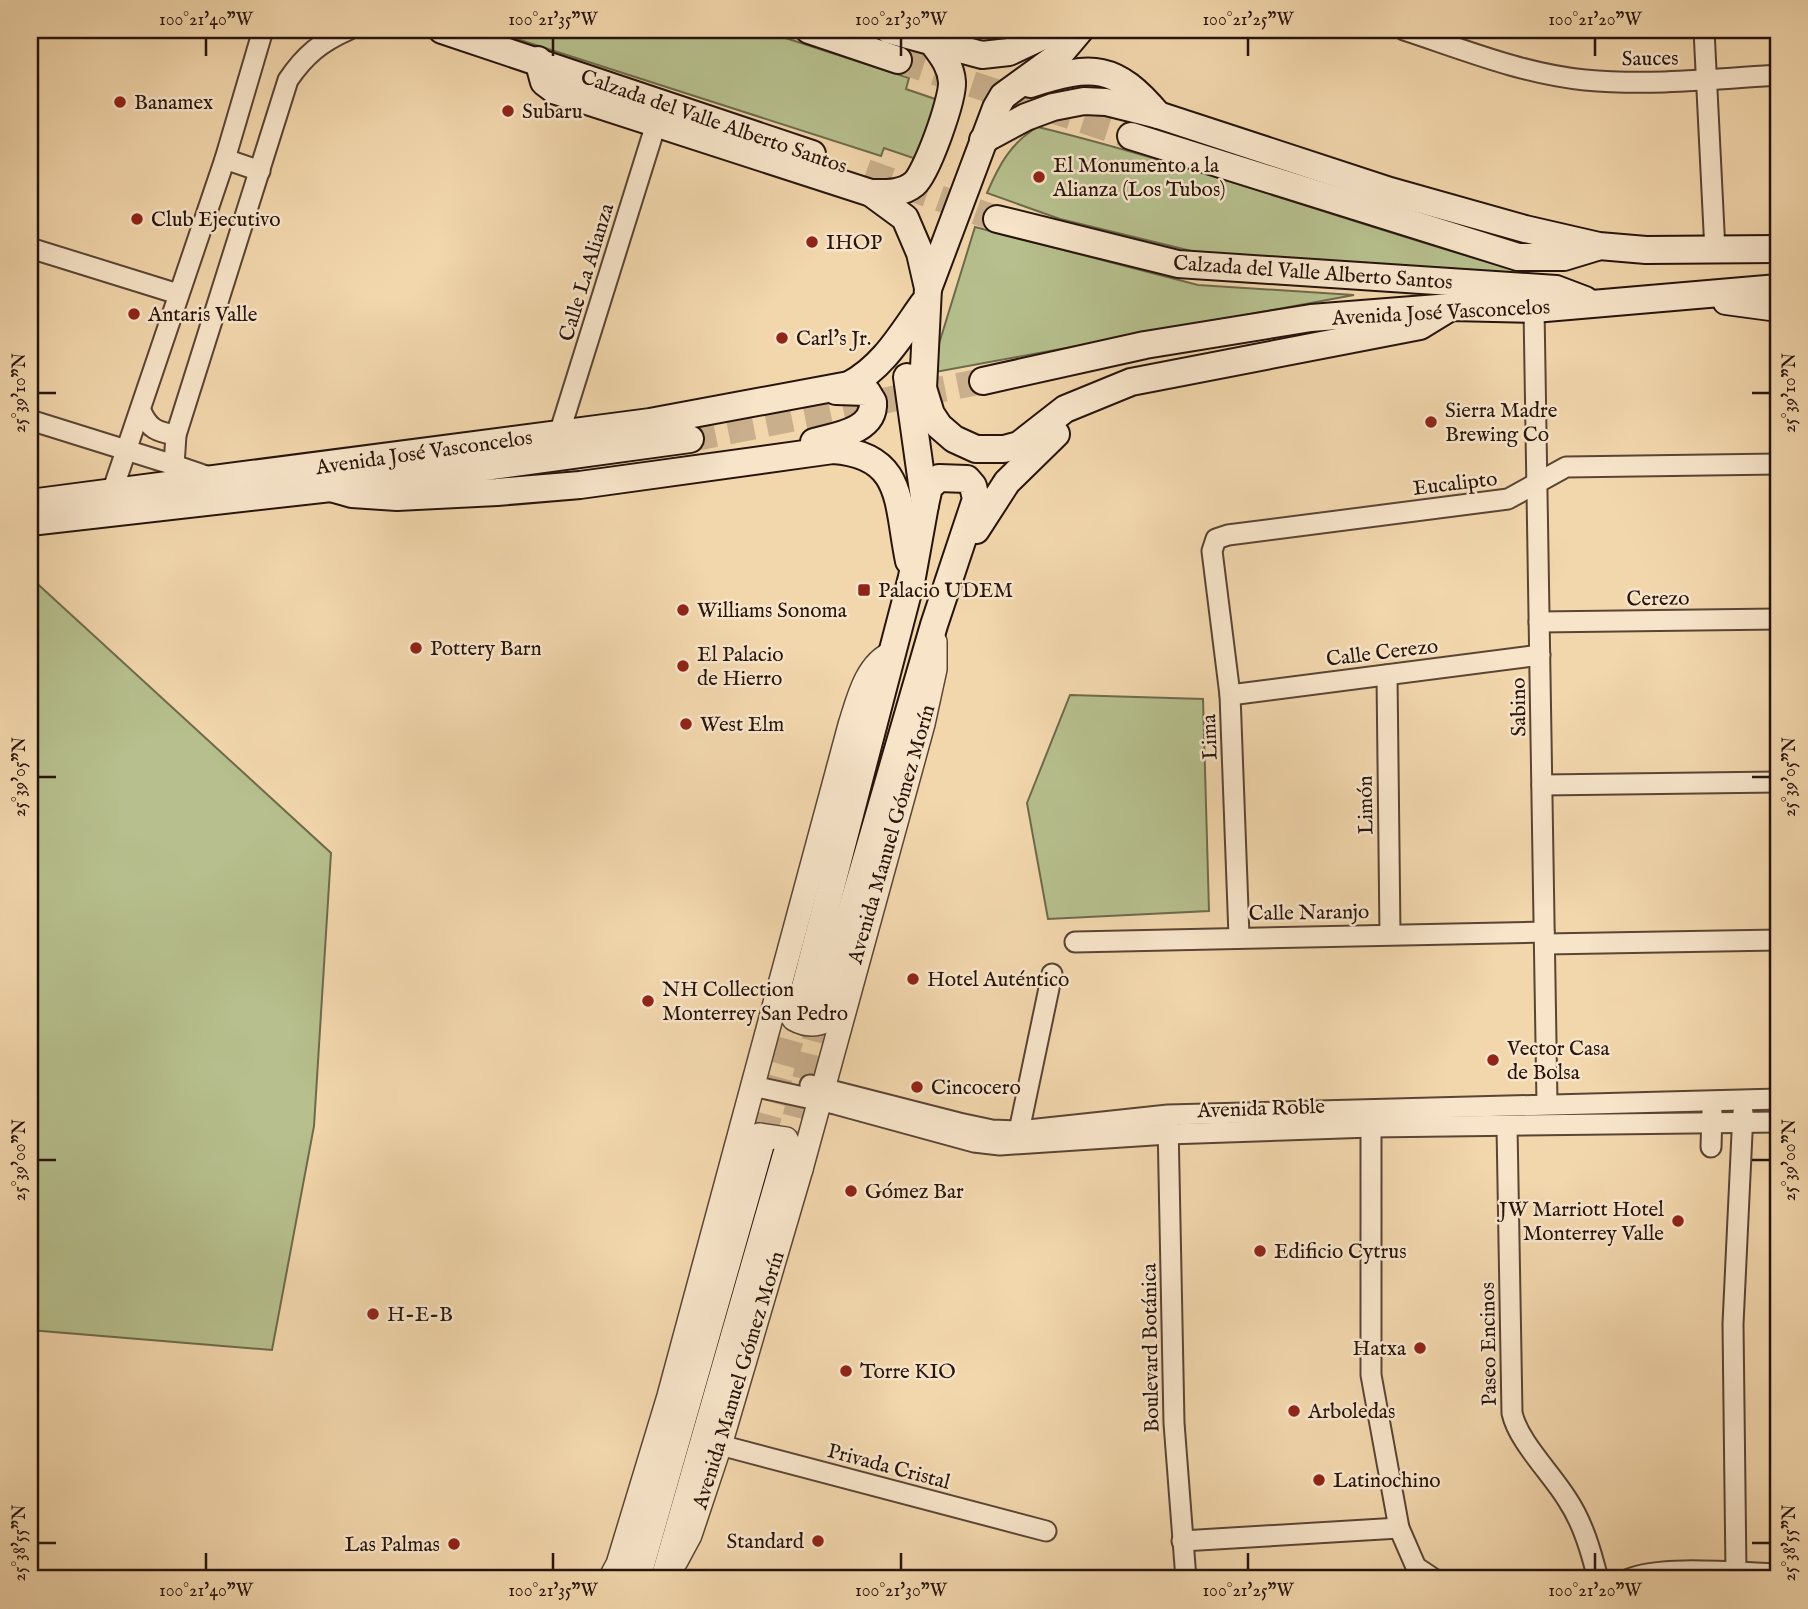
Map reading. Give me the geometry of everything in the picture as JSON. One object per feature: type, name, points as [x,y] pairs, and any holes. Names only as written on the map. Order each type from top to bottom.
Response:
[{"type":"main road","name":"Calzada del Valle Alberto Santos","points":[[442,30],[538,60],[868,183]]},
{"type":"main road","points":[[809,30],[898,60]]},
{"type":"main road","points":[[889,30],[982,55],[997,55],[1056,30]]},
{"type":"main road","name":"Avenida Manuel Gómez Morín","points":[[822,1008],[892,653],[912,577],[925,505],[907,372],[909,352],[925,296],[996,108],[1012,89],[1058,56],[1080,30]]},
{"type":"main road","points":[[538,60],[544,82],[556,91],[656,124],[868,183],[895,193],[913,185],[930,154],[952,93],[946,61],[933,43]]},
{"type":"main road","points":[[1012,89],[1059,75],[1102,73],[1126,81],[1158,115]]},
{"type":"main road","points":[[983,141],[1026,117],[1066,103],[1106,102],[1158,115],[1390,191],[1525,229],[1599,246],[1715,251],[1778,249]]},
{"type":"main road","name":"Calzada del Valle Alberto Santos","points":[[1131,136],[1518,257],[1564,257],[1599,246]]},
{"type":"main road","points":[[868,183],[909,224],[925,296],[923,388],[931,414],[939,426],[954,439],[990,450],[1019,445],[1065,409],[1147,378],[1420,326],[1451,307]]},
{"type":"main road","name":"Calzada del Valle Alberto Santos","points":[[997,219],[1178,264],[1556,289],[1589,302]]},
{"type":"main road","name":"Avenida José Vasconcelos","points":[[983,381],[1144,345],[1311,318],[1451,307],[1534,309],[1589,302],[1778,288]]},
{"type":"main road","points":[[1704,293],[1741,305],[1778,308]]},
{"type":"main road","points":[[817,392],[849,385],[874,370],[925,296]]},
{"type":"main road","points":[[742,461],[839,436],[861,426],[871,417],[873,402],[867,392],[817,392]]},
{"type":"main road","name":"Avenida José Vasconcelos","points":[[30,503],[663,420],[817,392]]},
{"type":"main road","points":[[956,564],[1007,482],[1092,397]]},
{"type":"main road","name":"Avenida José Vasconcelos","points":[[30,522],[331,488],[690,439]]},
{"type":"main road","points":[[331,488],[352,494],[397,497],[497,492],[580,485],[833,450],[852,451],[878,463],[892,482],[912,577]]},
{"type":"main road","points":[[925,505],[929,487],[939,478],[959,477],[973,486],[976,499],[956,564]]},
{"type":"main road","name":"Avenida Manuel Gómez Morín","points":[[822,1008],[934,625],[956,564]]},
{"type":"main road","name":"Avenida Manuel Gómez Morín","points":[[637,1579],[762,1140]]},
{"type":"main road","name":"Avenida Manuel Gómez Morín","points":[[664,1579],[793,1162]]},
{"type":"street","points":[[111,492],[141,411],[225,159],[262,30]]},
{"type":"street","points":[[174,465],[176,435],[288,80],[303,58],[319,44],[348,30]]},
{"type":"street","name":"Sauces","points":[[1404,30],[1500,60],[1583,79],[1706,79],[1778,75]]},
{"type":"street","points":[[1704,30],[1715,251]]},
{"type":"street","name":"Calle La Alianza","points":[[559,434],[656,124]]},
{"type":"street","points":[[225,159],[260,170]]},
{"type":"street","points":[[30,248],[178,294]]},
{"type":"street","name":"Sabino","points":[[1534,309],[1547,1104]]},
{"type":"street","points":[[141,411],[146,423],[155,431],[176,435]]},
{"type":"street","points":[[30,419],[217,480]]},
{"type":"street","name":"Eucalipto","points":[[1216,539],[1228,535],[1508,499],[1566,467],[1778,464]]},
{"type":"street","name":"Lima","points":[[1216,539],[1212,551],[1230,695],[1239,936]]},
{"type":"street","name":"Cerezo","points":[[1539,622],[1778,619]]},
{"type":"street","name":"Avenida Manuel Gómez Morín","points":[[610,1579],[618,1564],[668,1396],[859,699],[875,664],[892,653]]},
{"type":"street","name":"Calle Cerezo","points":[[1230,695],[1540,655]]},
{"type":"street","name":"Limón","points":[[1387,675],[1390,934]]},
{"type":"street","points":[[1542,785],[1778,782]]},
{"type":"street","name":"Calle Naranjo","points":[[1074,942],[1390,934],[1778,940]]},
{"type":"street","points":[[1019,1131],[1052,974]]},
{"type":"street","points":[[778,990],[789,1013],[801,1023],[825,1022],[822,1008]]},
{"type":"street","name":"Avenida Manuel Gómez Morín","points":[[664,1579],[690,1535],[720,1445],[793,1162],[820,1094],[822,1008]]},
{"type":"street","name":"Avenida Roble","points":[[755,1080],[992,1130],[1019,1131],[1547,1104],[1778,1100]]},
{"type":"street","name":"Avenida Roble","points":[[820,1094],[989,1144],[1017,1145],[1168,1124],[1371,1127],[1778,1122]]},
{"type":"street","points":[[1736,1573],[1733,1324],[1743,1100]]},
{"type":"street","points":[[1711,1147],[1712,1101]]},
{"type":"street","name":"Boulevard Botánica","points":[[1168,1124],[1172,1373],[1186,1579]]},
{"type":"street","name":"Paseo Encinos","points":[[1507,1126],[1512,1413],[1518,1433],[1543,1462],[1570,1502],[1586,1535],[1598,1579]]},
{"type":"street","points":[[1371,1127],[1371,1375],[1399,1528],[1416,1567],[1434,1579]]},
{"type":"street","points":[[734,1154],[752,1137],[779,1136],[792,1145],[793,1162]]},
{"type":"street","name":"Privada Cristal","points":[[720,1445],[1046,1531]]},
{"type":"street","points":[[1182,1541],[1399,1528]]},
{"type":"street","points":[[1629,1579],[1646,1574],[1778,1574]]},
{"type":"green space","points":[[489,30],[761,30],[909,78],[906,89],[938,100],[919,160],[884,148],[881,156]]},
{"type":"green space","points":[[1038,127],[1163,161],[1537,276],[1208,255],[1060,219],[987,193],[1013,147]]},
{"type":"green space","points":[[975,227],[1198,285],[1354,295],[930,373]]},
{"type":"green space","points":[[30,577],[331,853],[314,1126],[272,1350],[30,1330]]},
{"type":"green space","points":[[1070,695],[1203,699],[1209,911],[1048,919],[1027,803]]},
{"type":"tunnel","points":[[898,60],[1131,136]]},
{"type":"tunnel","points":[[866,172],[997,219]]},
{"type":"tunnel","points":[[690,439],[983,381]]},
{"type":"tunnel","points":[[786,1155],[823,1008]]},
{"type":"tunnel","points":[[762,1140],[799,1010]]},
{"type":"place","name":"Banamex","points":[[120,102]]},
{"type":"place","name":"Subaru","points":[[508,111]]},
{"type":"place","name":"El Monumento a la Alianza (Los Tubos)","points":[[1039,177]]},
{"type":"place","name":"Club Ejecutivo","points":[[137,219]]},
{"type":"place","name":"IHOP","points":[[812,242]]},
{"type":"place","name":"Antaris Valle","points":[[134,314]]},
{"type":"place","name":"Carl's Jr.","points":[[782,338]]},
{"type":"place","name":"Sierra Madre Brewing Co","points":[[1431,422]]},
{"type":"place","name":"Palacio UDEM","points":[[864,590]]},
{"type":"place","name":"Williams Sonoma","points":[[683,610]]},
{"type":"place","name":"Pottery Barn","points":[[416,648]]},
{"type":"place","name":"El Palacio de Hierro","points":[[683,666]]},
{"type":"place","name":"West Elm","points":[[686,724]]},
{"type":"place","name":"Hotel Auténtico","points":[[913,979]]},
{"type":"place","name":"NH Collection Monterrey San Pedro","points":[[648,1001]]},
{"type":"place","name":"Vector Casa de Bolsa","points":[[1493,1060]]},
{"type":"place","name":"Cincocero","points":[[917,1087]]},
{"type":"place","name":"Gómez Bar","points":[[851,1191]]},
{"type":"place","name":"JW Marriott Hotel Monterrey Valle","points":[[1678,1221]]},
{"type":"place","name":"Edificio Cytrus","points":[[1260,1251]]},
{"type":"place","name":"H-E-B","points":[[373,1314]]},
{"type":"place","name":"Hatxa","points":[[1420,1348]]},
{"type":"place","name":"Torre KIO","points":[[846,1371]]},
{"type":"place","name":"Arboledas","points":[[1294,1411]]},
{"type":"place","name":"Latinochino","points":[[1319,1480]]},
{"type":"place","name":"Standard","points":[[818,1541]]},
{"type":"place","name":"Las Palmas","points":[[454,1544]]}]
